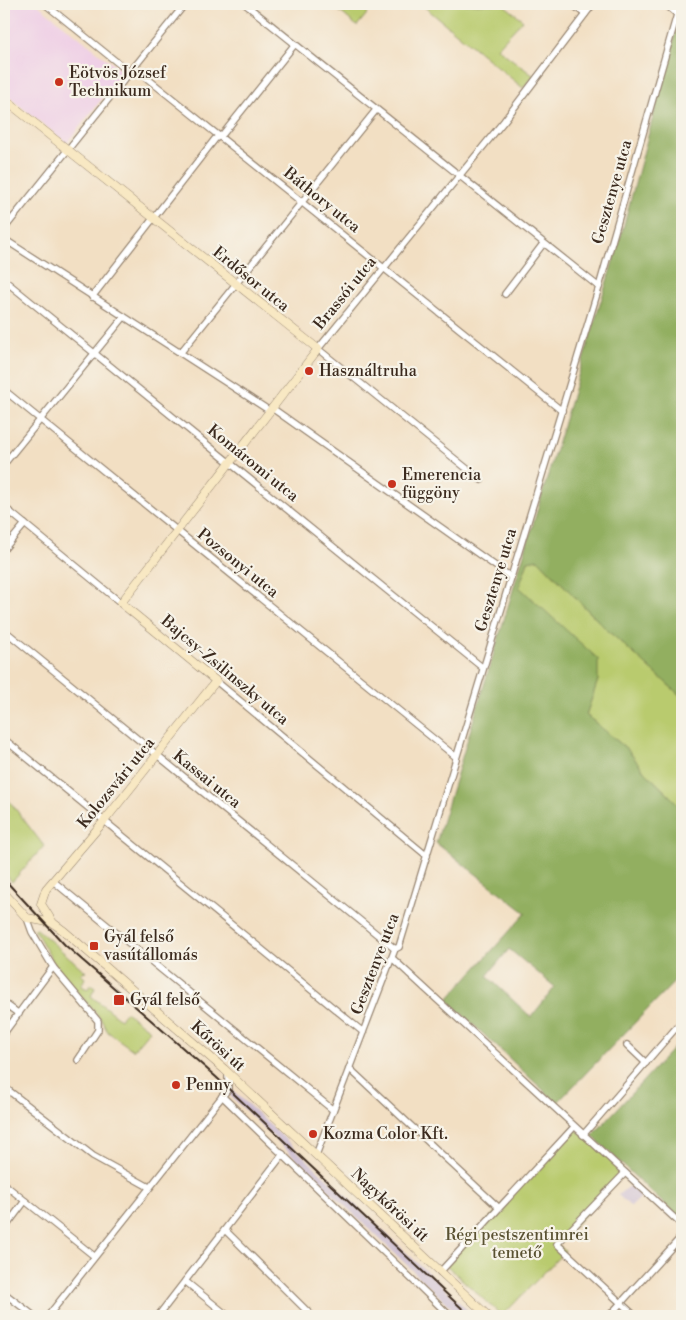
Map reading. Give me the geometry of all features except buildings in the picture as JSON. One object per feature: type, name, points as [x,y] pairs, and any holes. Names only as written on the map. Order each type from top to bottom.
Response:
[{"type":"street","name":"Báthory utca","points":[[45,4],[220,136],[562,411]]},
{"type":"street","points":[[4,229],[185,4]]},
{"type":"street","points":[[245,4],[543,244],[600,287]]},
{"type":"street","points":[[572,4],[585,14]]},
{"type":"street","name":"Brassói utca","points":[[122,602],[318,349],[458,176],[593,4]]},
{"type":"street","points":[[665,4],[678,14]]},
{"type":"street","name":"Gesztenye utca","points":[[316,1155],[395,949],[399,946],[600,287],[680,4]]},
{"type":"street","points":[[92,297],[215,139],[220,136],[295,44]]},
{"type":"street","name":"Erdősor utca","points":[[4,99],[481,480]]},
{"type":"street","points":[[181,352],[376,110]]},
{"type":"street","points":[[4,239],[92,297],[271,409],[511,577]]},
{"type":"street","points":[[505,294],[543,244]]},
{"type":"street","name":"Komáromi utca","points":[[4,280],[93,355],[230,462],[483,668]]},
{"type":"street","points":[[4,464],[124,317]]},
{"type":"street","name":"Pozsonyi utca","points":[[4,390],[456,757]]},
{"type":"street","name":"Bajcsy-Zsilinszky utca","points":[[4,507],[122,602],[427,856]]},
{"type":"street","points":[[4,549],[25,524]]},
{"type":"street","name":"Kassai utca","points":[[4,630],[156,756],[395,949]]},
{"type":"street","name":"Kolozsvári utca","points":[[31,919],[40,911],[46,890],[105,820],[216,681]]},
{"type":"street","points":[[4,739],[363,1032]]},
{"type":"street","points":[[53,881],[333,1110]]},
{"type":"street","points":[[4,893],[31,919],[53,923]]},
{"type":"street","points":[[41,904],[53,923]]},
{"type":"street","points":[[31,919],[32,932],[53,967],[98,1021],[98,1030],[78,1060]]},
{"type":"street","name":"Kőrösi út","points":[[53,923],[228,1073],[316,1155]]},
{"type":"street","points":[[392,958],[682,1225]]},
{"type":"street","points":[[4,1033],[53,967]]},
{"type":"street","points":[[4,1003],[19,1014]]},
{"type":"street","points":[[583,1134],[682,1021]]},
{"type":"street","points":[[627,1045],[646,1063]]},
{"type":"street","points":[[349,1068],[498,1207]]},
{"type":"street","points":[[48,1316],[228,1089],[228,1073]]},
{"type":"street","points":[[345,1077],[358,1076]]},
{"type":"street","points":[[4,1087],[92,1156],[149,1187]]},
{"type":"street","points":[[228,1089],[244,1088]]},
{"type":"street","points":[[222,1096],[283,1154],[328,1201],[450,1316]]},
{"type":"street","points":[[440,1272],[498,1207],[574,1127]]},
{"type":"street","points":[[158,1316],[283,1154]]},
{"type":"street","name":"Nagykőrösi út","points":[[316,1155],[488,1316]]},
{"type":"street","points":[[625,1173],[557,1244],[635,1316]]},
{"type":"street","points":[[4,1184],[94,1256]]},
{"type":"street","points":[[4,1229],[26,1201]]},
{"type":"street","points":[[225,1230],[312,1316]]},
{"type":"street","points":[[608,1316],[682,1236]]},
{"type":"street","points":[[185,1281],[228,1316]]},
{"type":"street","points":[[4,1293],[34,1316]]},
{"type":"shaded area","name":"Eötvös József Technikum","points":[[4,4],[37,4],[123,72],[67,143],[4,93]]},
{"type":"shaded area","points":[[226,1084],[474,1316],[460,1316],[222,1088]]},
{"type":"shaded area","points":[[629,1186],[639,1192],[641,1197],[631,1207],[618,1195]]},
{"type":"green space","points":[[331,4],[375,4],[357,26]]},
{"type":"green space","points":[[421,4],[503,4],[523,20],[497,48],[534,76],[523,88]]},
{"type":"green space","points":[[682,10],[682,697],[606,629],[538,559],[528,561],[519,587],[598,659],[598,680],[586,715],[627,749],[645,772],[682,808],[682,974],[557,1103],[447,1000],[526,913],[436,843],[622,232]],"holes":[[[509,949],[555,987],[531,1017],[487,976]]]},
{"type":"green space","points":[[538,559],[606,629],[682,697],[682,808],[645,772],[627,749],[586,715],[598,680],[596,663],[519,587],[528,561]]},
{"type":"green space","points":[[4,794],[44,846],[12,882],[4,872]]},
{"type":"green space","points":[[34,929],[37,929],[86,972],[80,974],[85,978],[81,986],[88,989],[90,985],[95,988],[91,996],[120,1019],[126,1012],[150,1030],[133,1050],[108,1032],[100,1018],[58,970]]},
{"type":"green space","points":[[682,1039],[682,1221],[592,1136]]},
{"type":"green space","name":"Régi pestszentimrei temető","points":[[574,1127],[625,1173],[557,1244],[565,1251],[502,1316],[446,1265]]},
{"type":"railway","points":[[4,879],[65,945],[216,1077],[470,1316]]},
{"type":"place","name":"Eötvös József Technikum","points":[[59,82]]},
{"type":"place","name":"Használtruha","points":[[309,371]]},
{"type":"place","name":"Emerencia függöny","points":[[392,484]]},
{"type":"place","name":"Gyál felső vasútállomás","points":[[94,946]]},
{"type":"place","name":"Gyál felső","points":[[119,1000]]},
{"type":"place","name":"Penny","points":[[176,1085]]},
{"type":"place","name":"Kozma Color Kft.","points":[[313,1134]]}]
